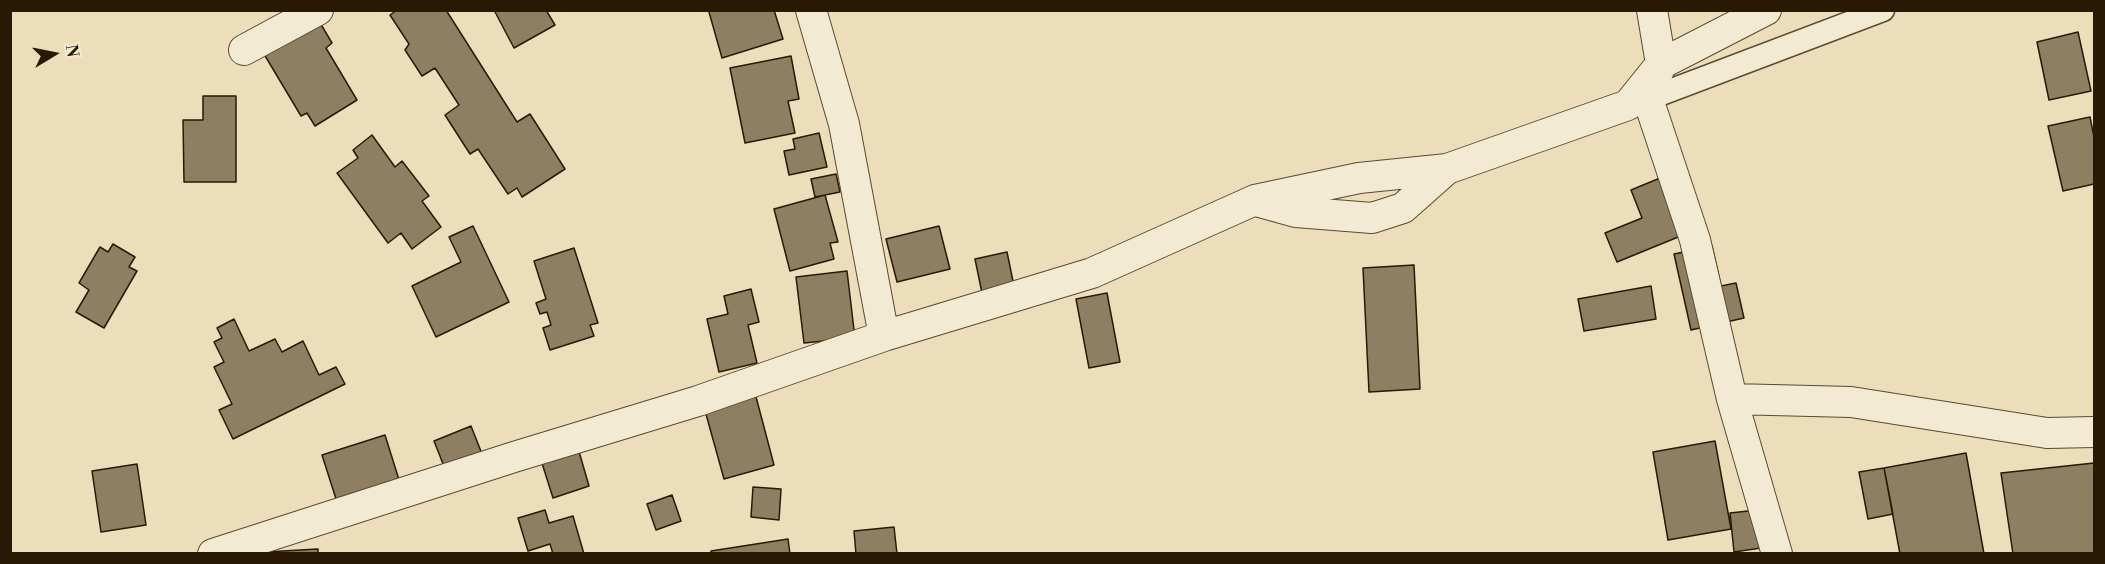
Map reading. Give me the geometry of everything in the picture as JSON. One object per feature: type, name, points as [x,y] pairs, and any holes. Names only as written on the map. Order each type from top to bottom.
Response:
[{"type":"street","points":[[244,50],[318,10]]},
{"type":"street","points":[[811,10],[844,124],[884,336]]},
{"type":"street","points":[[1652,10],[1661,64],[1648,99],[1695,240],[1732,399],[1777,554]]},
{"type":"street","points":[[213,554],[698,401],[884,336],[1092,273],[1255,200],[1359,178],[1447,170],[1628,105],[1661,64],[1766,10]]},
{"type":"street","points":[[1648,99],[1883,10]]},
{"type":"street","points":[[1255,200],[1296,212],[1372,218],[1403,208],[1447,170]]},
{"type":"street","points":[[1732,399],[1851,402],[2047,434],[2094,432]]},
{"type":"building","points":[[397,10],[446,10],[517,122],[530,114],[565,169],[522,197],[517,188],[508,194],[478,149],[470,154],[445,115],[459,105],[435,68],[422,76],[405,50],[409,44],[390,15]]},
{"type":"building","points":[[494,10],[546,10],[555,25],[514,48]]},
{"type":"building","points":[[712,10],[774,10],[783,39],[722,58],[709,12]]},
{"type":"building","points":[[316,16],[332,43],[326,48],[357,100],[315,126],[307,113],[301,116],[261,49]]},
{"type":"building","points":[[2078,32],[2091,91],[2049,100],[2037,42]]},
{"type":"building","points":[[791,56],[799,99],[788,101],[795,133],[745,143],[730,68]]},
{"type":"building","points":[[203,96],[236,96],[236,182],[184,182],[183,120],[203,120]]},
{"type":"building","points":[[2090,117],[2094,137],[2094,184],[2063,191],[2048,126]]},
{"type":"building","points":[[819,133],[827,167],[789,175],[784,151],[795,149],[793,139]]},
{"type":"building","points":[[372,135],[395,167],[402,161],[429,196],[422,201],[441,227],[412,249],[401,233],[388,243],[337,173],[358,158],[353,150]]},
{"type":"building","points":[[836,174],[840,192],[815,197],[811,179]]},
{"type":"building","points":[[1665,176],[1688,233],[1617,262],[1605,233],[1642,218],[1631,190]]},
{"type":"building","points":[[825,195],[838,242],[830,243],[834,259],[790,271],[774,209]]},
{"type":"building","points":[[473,226],[509,302],[436,337],[412,286],[461,262],[449,237]]},
{"type":"building","points":[[939,226],[950,269],[897,282],[886,239]]},
{"type":"building","points":[[113,244],[135,257],[129,267],[137,271],[104,328],[76,312],[89,290],[79,283],[100,247],[108,252]]},
{"type":"building","points":[[1712,246],[1721,286],[1736,283],[1744,318],[1691,330],[1674,254]]},
{"type":"building","points":[[574,248],[598,323],[590,325],[594,336],[550,350],[543,328],[551,325],[547,312],[540,314],[536,303],[546,299],[534,261]]},
{"type":"building","points":[[1007,252],[1014,286],[982,293],[975,259]]},
{"type":"building","points":[[1414,265],[1420,389],[1369,392],[1363,268]]},
{"type":"building","points":[[847,271],[855,338],[804,343],[796,277]]},
{"type":"building","points":[[1651,286],[1656,319],[1584,331],[1578,299]]},
{"type":"building","points":[[751,289],[759,322],[748,325],[757,363],[719,372],[707,319],[728,314],[724,296]]},
{"type":"building","points":[[1107,293],[1120,362],[1089,368],[1076,299]]},
{"type":"building","points":[[234,319],[249,351],[275,339],[282,352],[303,341],[319,375],[336,367],[345,384],[233,439],[219,410],[232,404],[214,367],[224,362],[214,342],[222,338],[217,328]]},
{"type":"building","points":[[755,393],[774,465],[724,479],[704,407]]},
{"type":"building","points":[[471,426],[484,459],[447,474],[434,441]]},
{"type":"building","points":[[385,435],[400,483],[337,502],[322,455]]},
{"type":"building","points":[[1715,441],[1731,529],[1668,540],[1653,452]]},
{"type":"building","points":[[578,448],[589,486],[553,498],[541,460]]},
{"type":"building","points":[[1966,453],[1984,554],[1900,554],[1884,468]]},
{"type":"building","points":[[2094,463],[2094,554],[2013,554],[2001,473]]},
{"type":"building","points":[[137,464],[146,525],[101,532],[92,471]]},
{"type":"building","points":[[1884,468],[1893,514],[1868,519],[1859,472]]},
{"type":"building","points":[[753,487],[781,489],[779,520],[751,517]]},
{"type":"building","points":[[672,495],[681,521],[656,530],[647,504]]},
{"type":"building","points":[[545,510],[549,523],[573,516],[584,554],[553,554],[550,544],[528,551],[518,518]]},
{"type":"building","points":[[1757,510],[1761,548],[1734,552],[1730,513]]},
{"type":"building","points":[[894,527],[897,554],[856,554],[854,531]]},
{"type":"building","points":[[788,539],[790,554],[711,554],[711,551]]},
{"type":"building","points":[[318,549],[318,554],[248,553]]}]
